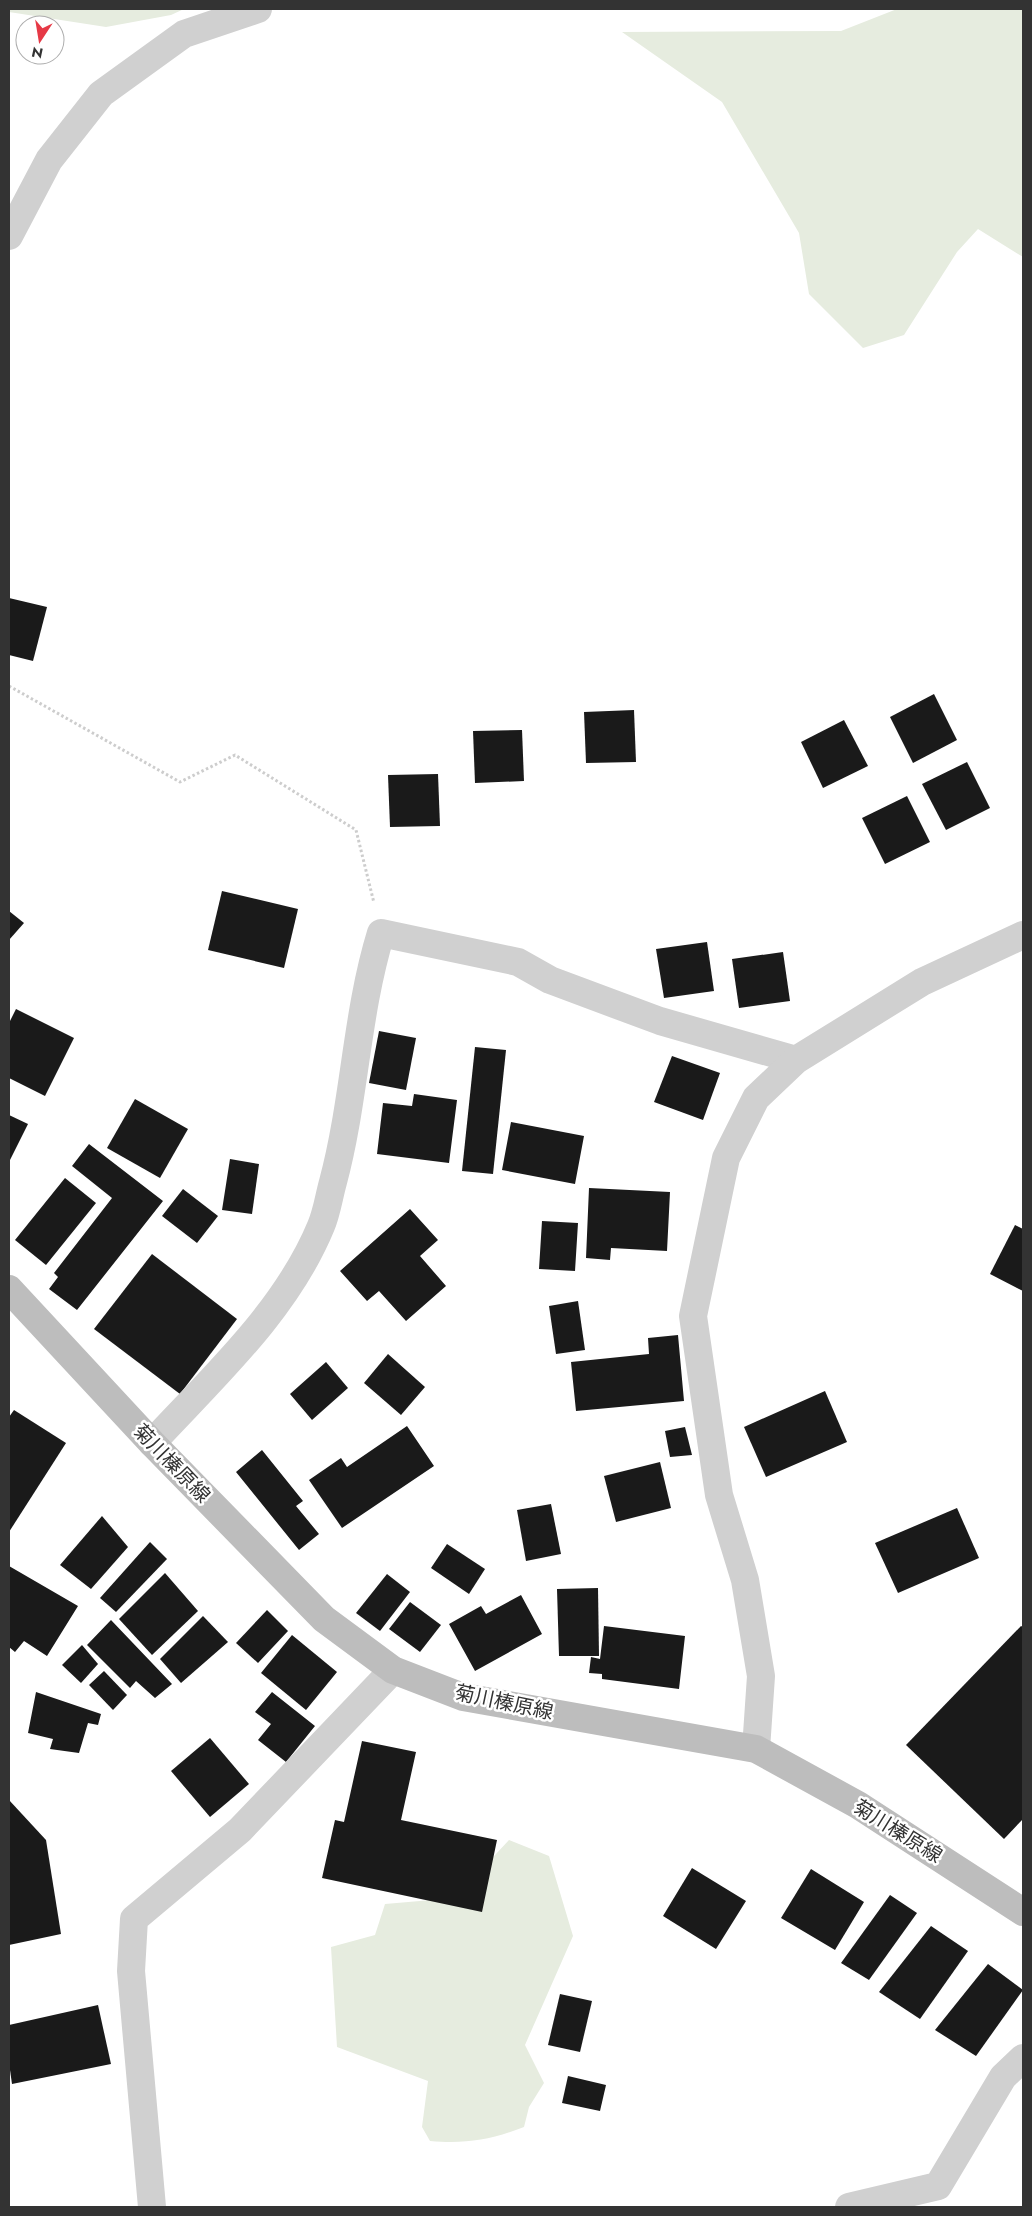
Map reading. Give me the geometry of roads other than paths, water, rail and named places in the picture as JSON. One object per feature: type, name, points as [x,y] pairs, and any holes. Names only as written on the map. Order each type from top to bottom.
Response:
[{"type":"main road","name":"菊川榛原線","points":[[9,1289],[152,1443],[324,1619],[393,1670],[463,1697],[756,1749],[858,1805],[1023,1912]]},
{"type":"street","points":[[9,236],[49,160],[102,94],[184,34],[258,9]]},
{"type":"street","points":[[152,1443],[258,1327],[296,1274],[322,1225],[343,1147],[370,970],[381,933],[518,962],[550,980],[660,1021],[796,1060]]},
{"type":"street","points":[[756,1749],[761,1676],[745,1580],[719,1495],[693,1316],[726,1158],[756,1098],[796,1060],[922,982],[1023,935]]},
{"type":"street","points":[[152,2207],[130,1971],[134,1919],[240,1830],[393,1670]]},
{"type":"street","points":[[849,2207],[938,2186],[1004,2077],[1023,2058]]}]
